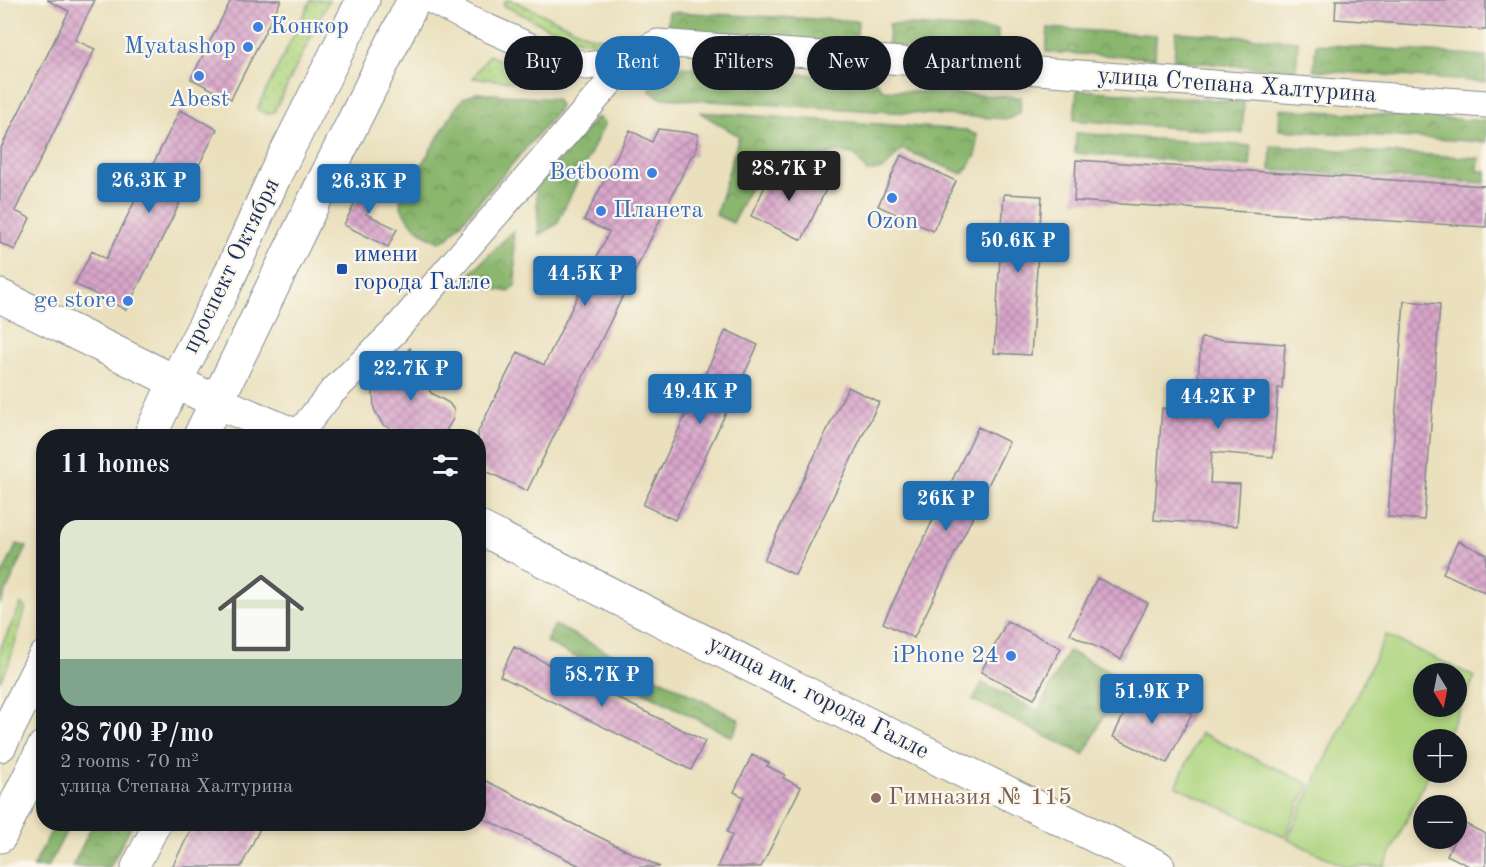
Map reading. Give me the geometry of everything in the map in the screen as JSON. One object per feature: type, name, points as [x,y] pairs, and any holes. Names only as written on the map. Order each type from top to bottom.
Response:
[{"type":"main road","name":"проспект Октября","points":[[153,429],[223,290],[276,173],[363,0]]},
{"type":"main road","name":"проспект Октября","points":[[204,429],[414,0]]},
{"type":"main road","points":[[276,173],[318,193]]},
{"type":"main road","points":[[0,296],[217,402],[281,429]]},
{"type":"main road","name":"улица им. города Галле","points":[[486,531],[1158,867]]},
{"type":"main road","points":[[0,746],[36,674]]},
{"type":"main road","points":[[0,836],[36,763]]},
{"type":"street","name":"улица Степана Халтурина","points":[[432,0],[470,20],[565,61],[586,66],[595,65]]},
{"type":"street","name":"улица Степана Халтурина","points":[[680,45],[1486,104]]},
{"type":"street","points":[[303,429],[332,392],[394,332],[604,90]]},
{"type":"street","points":[[135,867],[153,831]]},
{"type":"green space","points":[[311,0],[329,0],[274,112],[266,114],[257,109]]},
{"type":"green space","points":[[506,0],[512,0],[595,37],[595,42],[583,40],[583,36],[564,35],[503,5]]},
{"type":"green space","points":[[669,12],[858,21],[857,36],[807,36],[807,41],[795,40],[795,36],[667,33]]},
{"type":"green space","points":[[889,24],[998,30],[998,36],[903,36],[903,48],[891,47],[891,36],[888,36]]},
{"type":"green space","points":[[1048,28],[1156,35],[1155,58],[1046,52]]},
{"type":"green space","points":[[1176,32],[1298,41],[1296,70],[1174,61]]},
{"type":"green space","points":[[1316,44],[1486,56],[1486,82],[1314,70]]},
{"type":"green space","points":[[489,55],[504,62],[504,81],[473,78]]},
{"type":"green space","points":[[680,67],[692,68],[692,90],[795,90],[795,74],[807,74],[807,90],[883,90],[1021,97],[1020,113],[1009,119],[661,98],[650,91],[680,90]]},
{"type":"green space","points":[[1077,90],[1244,102],[1242,133],[1074,120]]},
{"type":"green space","points":[[477,93],[556,99],[560,105],[556,113],[447,239],[439,242],[409,220],[400,201],[455,109],[464,98]]},
{"type":"green space","points":[[1280,109],[1486,121],[1486,142],[1279,130]]},
{"type":"green space","points":[[699,112],[965,130],[977,135],[976,155],[963,174],[902,149],[884,169],[867,172],[854,154],[835,152],[808,162],[777,153],[766,153],[733,223],[716,215],[739,136]]},
{"type":"green space","points":[[597,117],[605,123],[557,224],[539,235],[536,187]]},
{"type":"green space","points":[[1076,133],[1251,146],[1250,166],[1075,153]]},
{"type":"green space","points":[[1271,146],[1479,158],[1478,171],[1486,171],[1486,183],[1270,170]]},
{"type":"green space","points":[[513,231],[516,284],[509,292],[487,286],[469,275]]},
{"type":"green space","points":[[17,544],[27,547],[0,604],[0,579]]},
{"type":"green space","points":[[21,604],[26,607],[9,663],[0,681],[0,649]]},
{"type":"green space","points":[[555,625],[740,720],[732,737],[546,642]]},
{"type":"green space","points":[[1386,635],[1445,663],[1413,663],[1413,717],[1456,717],[1450,729],[1413,729],[1413,783],[1424,783],[1418,795],[1413,795],[1413,806],[1384,867],[1346,867],[1287,839]]},
{"type":"green space","points":[[1068,651],[1123,678],[1084,755],[973,700],[982,683],[1038,711]]},
{"type":"green space","points":[[1467,673],[1475,677],[1467,694]]},
{"type":"green space","points":[[1201,733],[1309,784],[1284,837],[1176,786]]},
{"type":"green space","points":[[51,831],[66,831],[48,867],[33,867]]},
{"type":"green space","points":[[90,831],[128,831],[110,867],[72,867]]},
{"type":"building","points":[[47,0],[95,0],[75,40],[95,49],[15,211],[30,218],[15,250],[0,243],[0,150],[69,11]]},
{"type":"building","points":[[231,0],[281,0],[231,99],[191,79]]},
{"type":"building","points":[[1336,0],[1486,0],[1486,30],[1335,19]]},
{"type":"building","points":[[180,110],[217,129],[126,310],[75,284],[92,251],[106,259]]},
{"type":"building","points":[[658,129],[698,134],[695,155],[692,155],[527,491],[486,471],[486,429],[480,429],[518,352],[544,365],[609,232],[584,220],[630,130],[652,142]]},
{"type":"building","points":[[901,155],[956,181],[933,231],[878,206]]},
{"type":"building","points":[[1076,160],[1486,186],[1486,227],[1074,201]]},
{"type":"building","points":[[776,163],[827,187],[802,240],[751,216]]},
{"type":"building","points":[[369,174],[382,181],[366,214],[397,229],[388,247],[344,225]]},
{"type":"building","points":[[1004,194],[1042,196],[1031,355],[994,353]]},
{"type":"building","points":[[1404,301],[1440,304],[1424,520],[1388,517]]},
{"type":"building","points":[[726,330],[758,345],[675,520],[643,505]]},
{"type":"building","points":[[1201,338],[1285,344],[1282,388],[1278,388],[1273,457],[1212,452],[1210,483],[1240,484],[1237,526],[1154,520],[1162,408],[1196,410]]},
{"type":"building","points":[[410,348],[431,393],[449,403],[454,410],[453,419],[447,429],[391,429],[383,425],[374,409],[373,393]]},
{"type":"building","points":[[848,387],[879,402],[795,575],[764,560]]},
{"type":"building","points":[[978,427],[1009,442],[914,638],[883,623]]},
{"type":"building","points":[[1458,541],[1486,554],[1486,593],[1443,573]]},
{"type":"building","points":[[1097,578],[1148,603],[1121,659],[1070,634]]},
{"type":"building","points":[[1007,621],[1061,648],[1034,699],[981,672]]},
{"type":"building","points":[[514,647],[705,741],[691,770],[500,676]]},
{"type":"building","points":[[1137,687],[1192,713],[1167,763],[1113,737]]},
{"type":"building","points":[[752,755],[769,763],[767,766],[785,775],[783,778],[801,787],[761,867],[717,867],[732,835],[727,832],[744,797],[734,792]]},
{"type":"building","points":[[486,781],[660,867],[582,867],[486,820]]},
{"type":"building","points":[[1467,825],[1486,834],[1486,867],[1471,867],[1447,855],[1450,849],[1467,849]]},
{"type":"building","points":[[190,831],[259,831],[241,867],[172,867]]},
{"type":"place","name":"Конкор","points":[[258,27]]},
{"type":"place","name":"Myatashop","points":[[248,47]]},
{"type":"place","name":"Abest","points":[[199,76]]},
{"type":"place","name":"Betboom","points":[[652,173]]},
{"type":"place","name":"Ozon","points":[[892,198]]},
{"type":"place","name":"Планета","points":[[601,211]]},
{"type":"place","name":"имени города Галле","points":[[342,269]]},
{"type":"place","name":"ge store","points":[[128,301]]},
{"type":"place","name":"iPhone 24","points":[[1011,656]]},
{"type":"place","name":"Гимназия № 115","points":[[876,798]]}]
